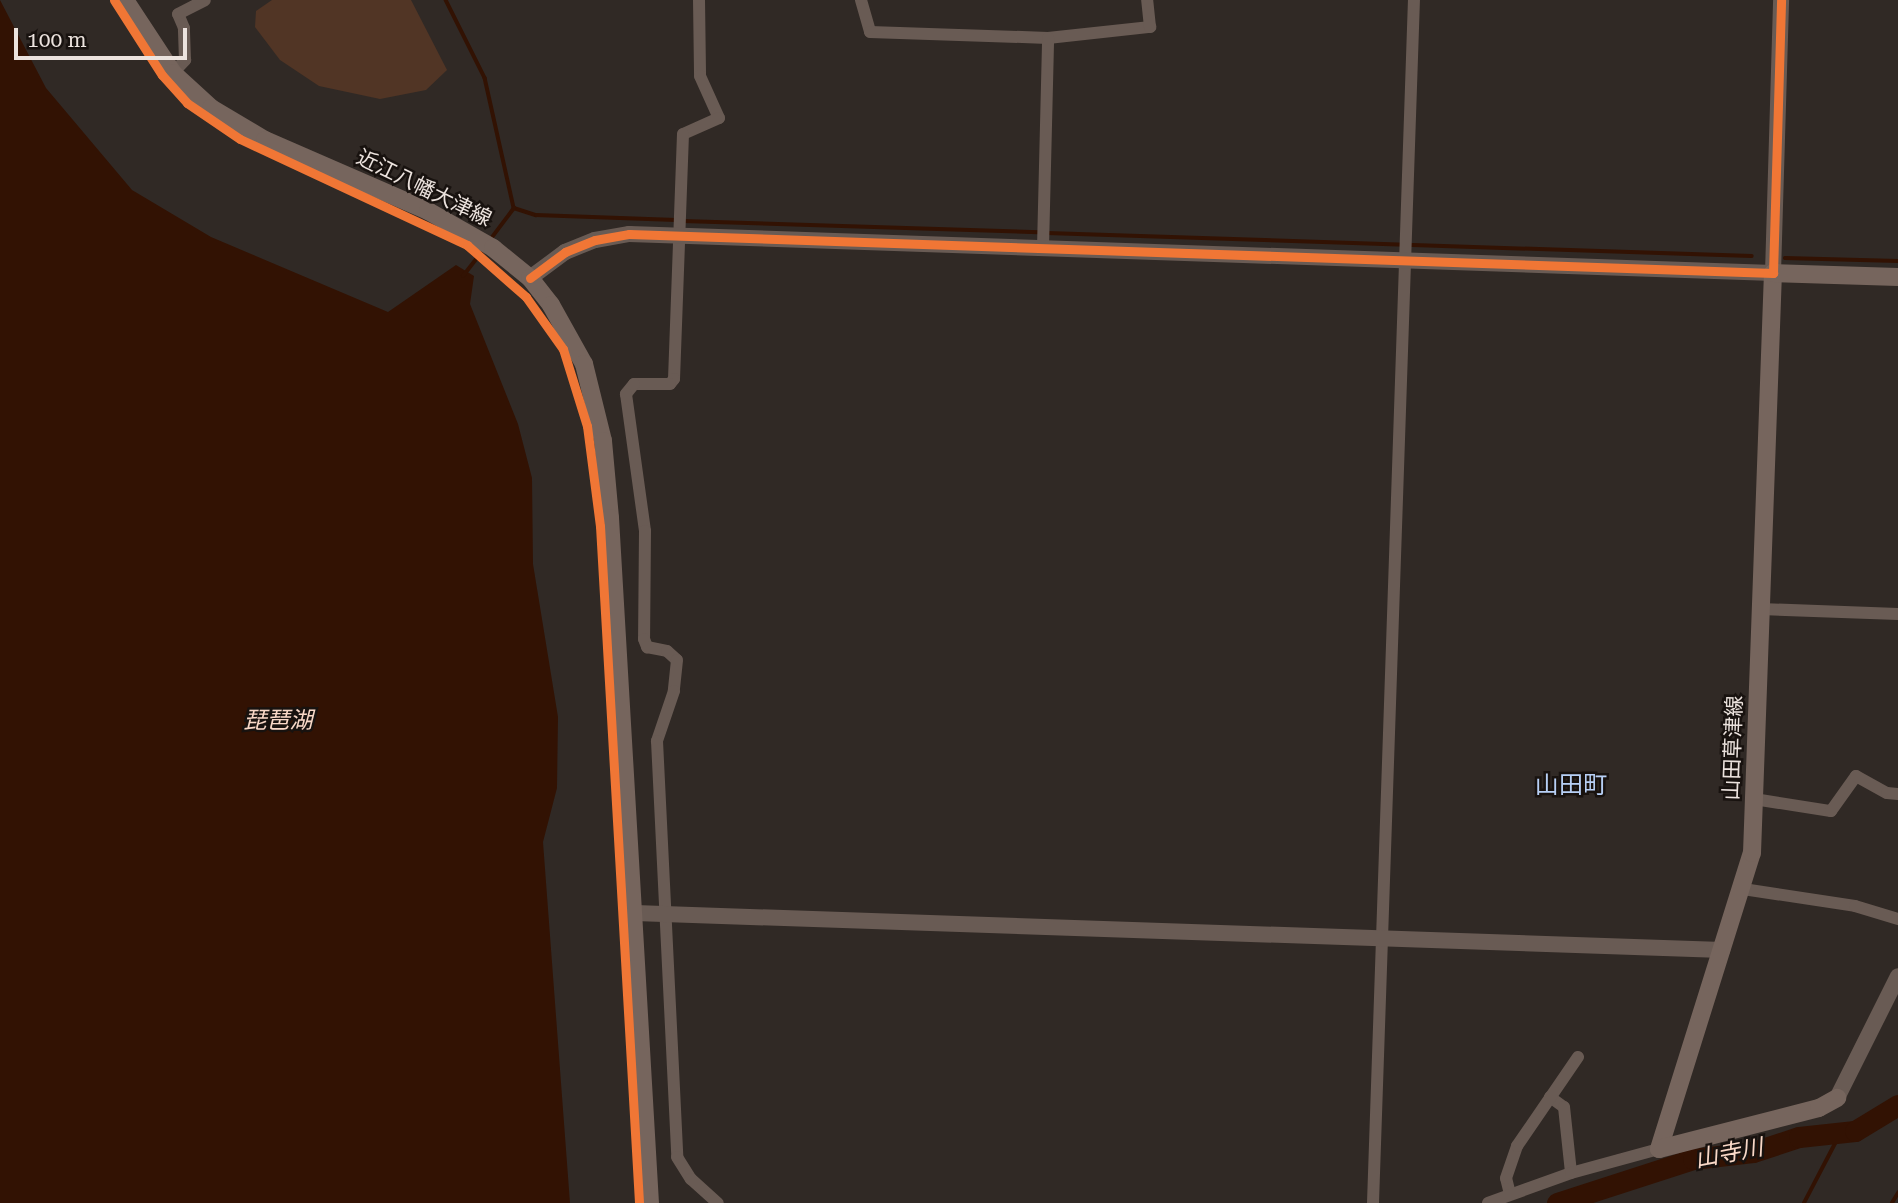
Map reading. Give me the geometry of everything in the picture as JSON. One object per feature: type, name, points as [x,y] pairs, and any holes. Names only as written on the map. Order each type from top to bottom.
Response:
[{"type":"main road","name":"近江八幡大津線","points":[[125,0],[173,73],[211,108],[248,132],[428,211],[487,244],[530,278],[551,305],[584,364],[603,441],[635,913],[650,1203]]},
{"type":"main road","points":[[1773,273],[1898,277]]},
{"type":"main road","name":"山田草津線","points":[[1659,1149],[1743,889],[1752,853],[1773,273]]},
{"type":"main road","points":[[1659,1149],[1819,1108],[1837,1098]]},
{"type":"street","points":[[173,73],[185,60],[184,28],[178,14],[205,0]]},
{"type":"street","points":[[699,0],[700,76],[719,118],[683,134],[674,379],[664,385],[634,384],[626,394],[645,531],[644,639],[647,647],[667,651],[677,660],[674,691],[657,741],[677,1157],[691,1179],[718,1203]]},
{"type":"street","points":[[861,0],[870,32],[1048,38],[1150,27],[1147,0]]},
{"type":"street","points":[[1373,1203],[1414,0]]},
{"type":"street","points":[[530,278],[551,261],[594,240],[678,224],[1406,249],[1773,273],[1781,0]]},
{"type":"street","points":[[1043,237],[1048,38]]},
{"type":"street","points":[[1760,609],[1898,614]]},
{"type":"street","points":[[1754,799],[1831,811],[1856,776],[1886,793],[1898,794]]},
{"type":"street","points":[[1743,889],[1855,906],[1898,919]]},
{"type":"street","points":[[635,913],[1722,950]]},
{"type":"street","points":[[1837,1098],[1898,976]]},
{"type":"street","points":[[1510,1194],[1506,1178],[1517,1146],[1578,1057]]},
{"type":"street","points":[[1549,1097],[1564,1107],[1571,1173]]},
{"type":"street","points":[[1488,1203],[1571,1173],[1659,1149]]},
{"type":"shaded area","points":[[272,0],[411,0],[447,70],[426,90],[380,99],[319,86],[280,60],[255,27],[256,11]]},
{"type":"water","name":"琵琶湖","points":[[0,0],[46,88],[132,190],[211,237],[388,312],[456,265],[474,276],[470,304],[518,424],[532,478],[533,564],[558,717],[557,788],[543,842],[570,1203],[0,1203]]},
{"type":"waterway","points":[[446,0],[485,78],[514,208]]},
{"type":"waterway","points":[[514,208],[536,215],[676,220]]},
{"type":"waterway","points":[[490,240],[514,208]]},
{"type":"waterway","points":[[683,221],[1039,232]]},
{"type":"waterway","points":[[1047,233],[1752,256]]},
{"type":"waterway","points":[[463,276],[484,249]]},
{"type":"waterway","points":[[1785,258],[1898,261]]},
{"type":"waterway","name":"山寺川","points":[[1557,1203],[1693,1159],[1753,1152],[1799,1137],[1855,1131],[1898,1105]]},
{"type":"waterway","points":[[1804,1203],[1840,1134]]},
{"type":"waterway","points":[[1892,1203],[1898,1193]]},
{"type":"cycle path","points":[[114,0],[162,75],[187,103],[240,139],[467,245],[526,297],[563,349],[587,426],[600,526],[639,1203]]},
{"type":"cycle path","points":[[530,278],[565,252],[595,240],[629,234],[1773,273],[1781,0]]},
{"type":"district","name":"山田町","points":[[1571,786]]}]
